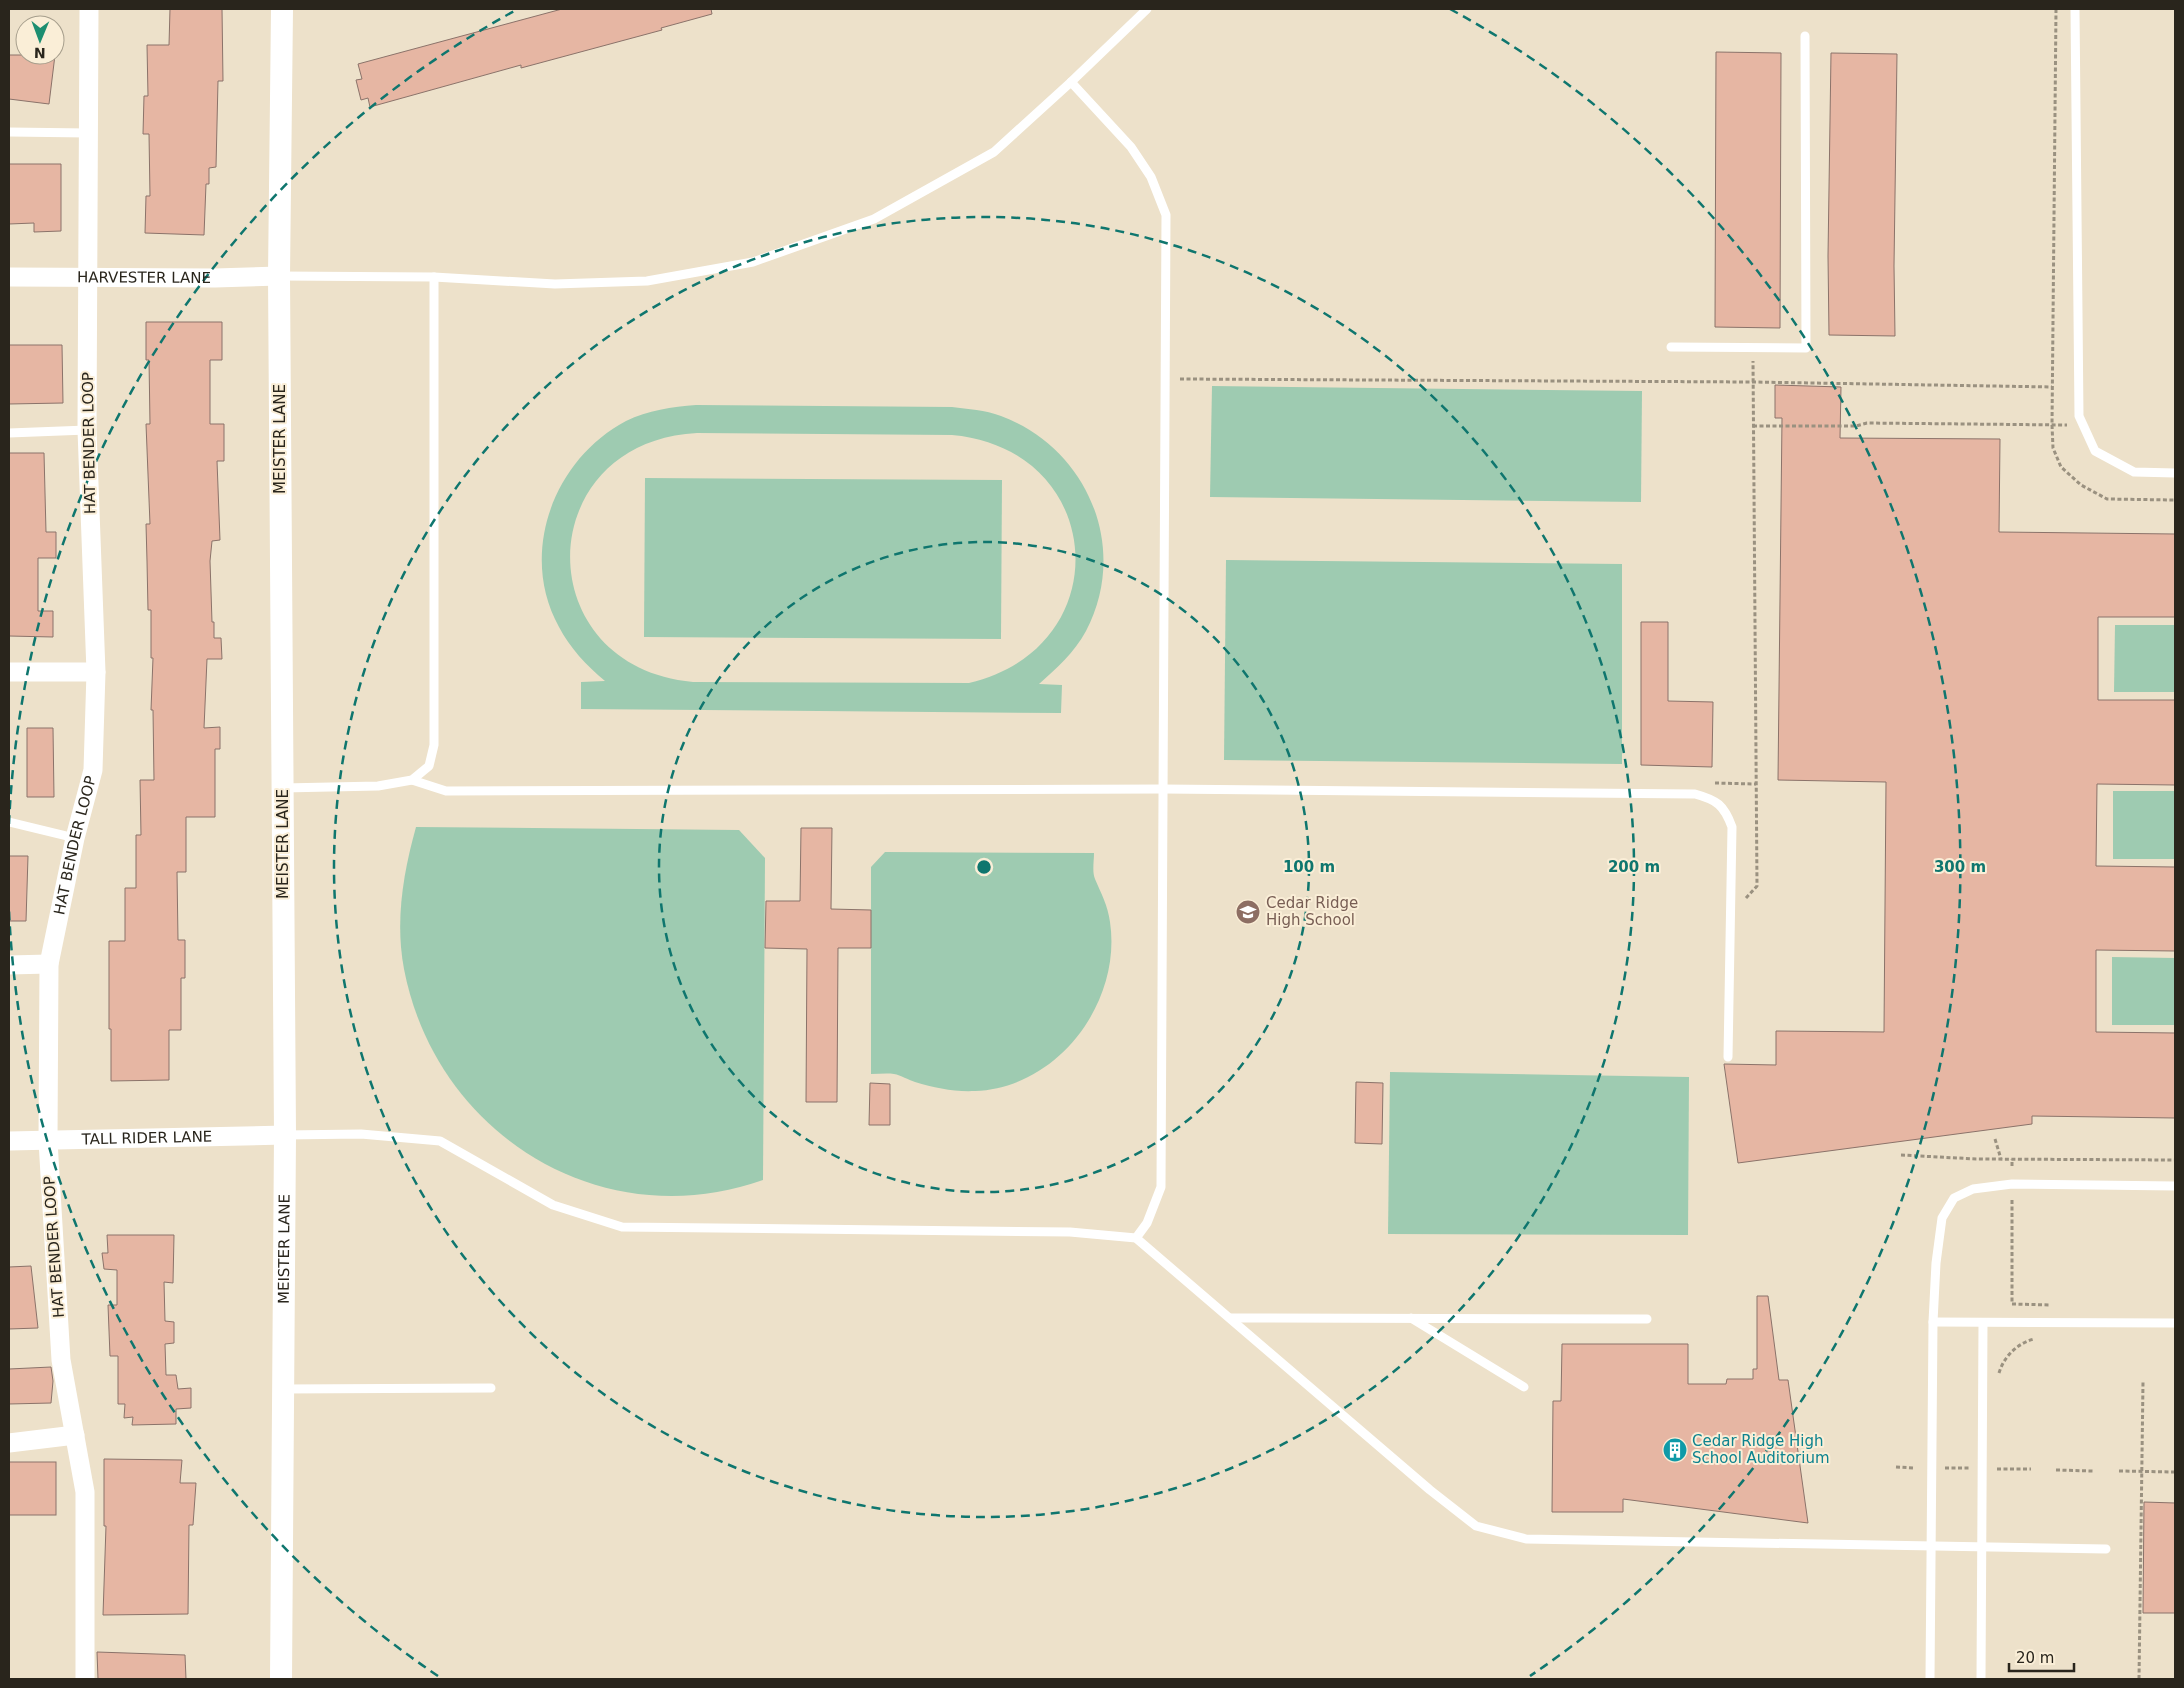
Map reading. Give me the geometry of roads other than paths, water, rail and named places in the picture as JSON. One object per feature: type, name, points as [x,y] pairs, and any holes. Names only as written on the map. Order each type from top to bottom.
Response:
[{"type":"street","name":"HAT BENDER LOOP","points":[[85,1679],[85,1492],[62,1360],[48,1141],[49,964],[75,838],[93,770],[96,672],[87,430],[89,9]]},
{"type":"street","name":"MEISTER LANE","points":[[281,1679],[285,1135],[279,276],[282,9]]},
{"type":"street","name":"HARVESTER LANE","points":[[9,278],[215,278],[279,276]]},
{"type":"street","points":[[9,672],[96,672]]},
{"type":"street","points":[[9,965],[49,964]]},
{"type":"street","name":"TALL RIDER LANE","points":[[9,1141],[285,1135]]},
{"type":"street","points":[[9,1443],[76,1435]]},
{"type":"lane","points":[[279,276],[434,276],[555,284],[647,281],[753,262],[874,219],[994,152],[1147,9]]},
{"type":"lane","points":[[2075,9],[2079,416],[2095,451],[2134,472],[2175,474]]},
{"type":"lane","points":[[1671,347],[1806,348],[1805,36]]},
{"type":"lane","points":[[1071,82],[1131,147],[1151,177],[1166,215],[1161,1187],[1147,1223],[1136,1238]]},
{"type":"lane","points":[[9,132],[88,133]]},
{"type":"lane","points":[[412,780],[429,766],[434,745],[434,276]]},
{"type":"lane","points":[[9,433],[87,430]]},
{"type":"lane","points":[[282,788],[378,786],[412,780],[446,791],[1163,789],[1694,794],[1711,798],[1718,803],[1727,812],[1732,827],[1728,1057]]},
{"type":"lane","points":[[9,822],[75,838]]},
{"type":"lane","points":[[285,1135],[361,1134],[440,1141],[554,1205],[622,1227],[1070,1232],[1136,1238],[1430,1490],[1476,1526],[1526,1539],[2106,1549]]},
{"type":"lane","points":[[1930,1679],[1933,1322],[1936,1263],[1942,1218],[1954,1198],[1973,1189],[2012,1184],[2175,1186]]},
{"type":"lane","points":[[1231,1318],[1647,1318]]},
{"type":"lane","points":[[1411,1318],[1524,1387]]},
{"type":"lane","points":[[1933,1322],[2175,1324]]},
{"type":"lane","points":[[1981,1679],[1983,1323]]},
{"type":"lane","points":[[283,1389],[491,1388]]},
{"type":"place","name":"Cedar Ridge High School","points":[[1248,912]]},
{"type":"place","name":"Cedar Ridge High School Auditorium","points":[[1675,1450]]}]
